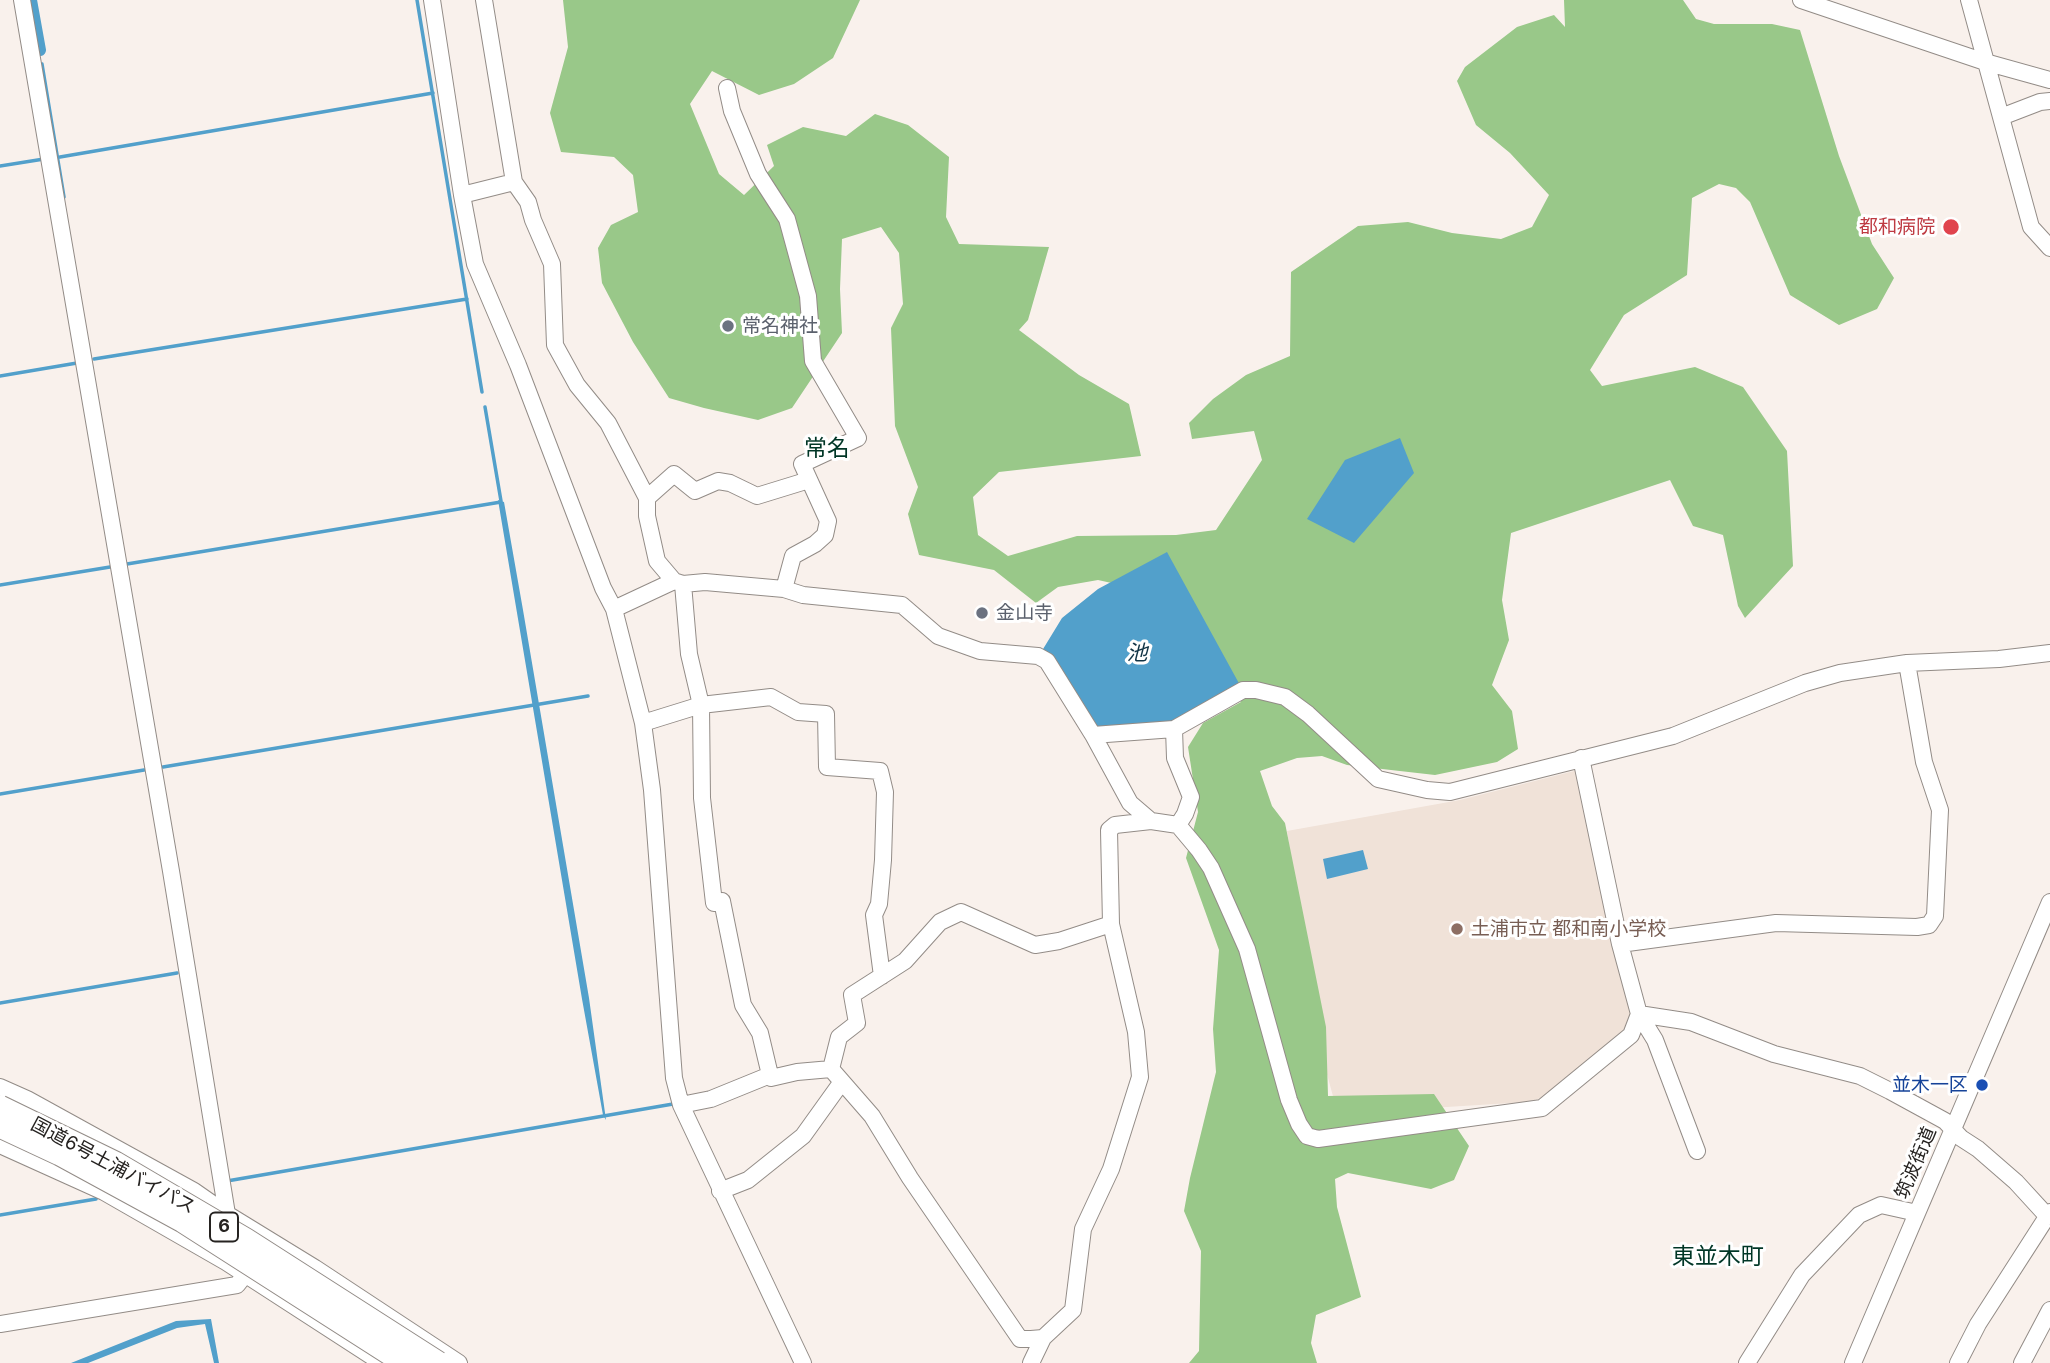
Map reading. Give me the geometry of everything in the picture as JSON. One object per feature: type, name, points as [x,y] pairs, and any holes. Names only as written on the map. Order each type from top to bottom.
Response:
[{"type":"highway","name":"国道6号土浦バイパス","points":[[0,1107],[115,1163],[222,1226],[438,1363]]},
{"type":"highway","name":"国道6号土浦バイパス","points":[[0,1126],[96,1173],[183,1221],[405,1363]]},
{"type":"street","points":[[22,0],[227,1214],[245,1275]]},
{"type":"street","points":[[432,0],[475,264],[518,365],[603,589],[614,609],[643,723],[652,790],[674,1078],[681,1105],[803,1363]]},
{"type":"street","points":[[484,0],[514,182],[527,202],[552,264],[555,345],[577,385],[608,423],[646,498],[647,516],[657,561],[678,583],[689,654],[701,705],[702,798],[714,903],[722,901],[743,1005],[760,1033],[771,1078],[831,1069]]},
{"type":"street","points":[[1801,0],[1984,62],[2050,80]]},
{"type":"street","points":[[1969,0],[2031,227],[2050,248]]},
{"type":"street","points":[[727,88],[732,111],[758,174],[787,219],[808,296],[813,361],[858,438],[802,464],[828,521],[825,535],[793,556],[784,589]]},
{"type":"street","points":[[2001,117],[2040,102],[2050,101]]},
{"type":"street","points":[[462,195],[514,182]]},
{"type":"street","points":[[646,498],[674,474],[695,491],[718,481],[730,483],[757,496],[810,480]]},
{"type":"street","points":[[614,609],[678,583],[705,582],[784,589],[803,595],[902,605],[938,636],[979,651],[1038,656],[1047,661],[1093,735],[1130,803],[1151,821]]},
{"type":"street","points":[[1093,735],[1174,729],[1243,690],[1256,690],[1285,697],[1308,714],[1378,779],[1427,790],[1450,792],[1673,736],[1805,683],[1840,673],[1907,663],[1999,659],[2050,653]]},
{"type":"street","points":[[1620,944],[1776,923],[1917,927],[1929,925],[1935,916],[1940,810],[1924,762],[1907,663]]},
{"type":"street","points":[[643,723],[701,705],[771,697],[798,712],[826,714],[827,767],[880,771],[885,792],[883,860],[879,904],[874,915],[882,976]]},
{"type":"street","points":[[1174,729],[1175,758],[1191,797],[1178,825]]},
{"type":"street","points":[[1581,758],[1620,944],[1639,1014],[1655,1040],[1697,1151]]},
{"type":"street","points":[[1031,1363],[1043,1338],[1073,1310],[1083,1229],[1111,1169],[1140,1077],[1136,1032],[1111,924],[1109,830],[1115,825],[1151,821],[1178,825],[1211,868],[1247,949],[1289,1100],[1298,1124],[1307,1136],[1318,1139],[1542,1108],[1631,1035],[1639,1014]]},
{"type":"street","name":"筑波街道","points":[[1853,1363],[2045,925],[2050,902]]},
{"type":"street","points":[[1043,1338],[1020,1339],[910,1178],[872,1116],[831,1069],[839,1037],[857,1023],[852,995],[905,961],[940,922],[961,912],[1035,945],[1059,941],[1111,924]]},
{"type":"street","points":[[1639,1014],[1691,1022],[1774,1054],[1860,1076],[1945,1121],[2016,1182],[2049,1215],[1978,1324],[1958,1363]]},
{"type":"street","points":[[681,1105],[711,1099],[770,1075]]},
{"type":"street","points":[[720,1191],[748,1180],[803,1136],[841,1083]]},
{"type":"street","points":[[0,1087],[194,1191],[459,1363]]},
{"type":"street","points":[[0,1145],[104,1192],[245,1275],[382,1363]]},
{"type":"street","points":[[1747,1363],[1802,1275],[1859,1215],[1881,1205],[1917,1213]]},
{"type":"street","points":[[0,1324],[237,1285],[245,1275]]},
{"type":"street","points":[[2022,1363],[2050,1310]]},
{"type":"shaded area","name":"土浦市立 都和南小学校","points":[[1578,770],[1633,1027],[1549,1096],[1527,1102],[1350,1113],[1334,1100],[1321,1052],[1287,831],[1460,800]]},
{"type":"green space","points":[[563,0],[860,0],[833,58],[794,84],[759,95],[712,71],[690,104],[719,174],[744,195],[774,166],[767,145],[803,127],[846,136],[875,114],[908,125],[949,157],[946,217],[959,244],[1049,247],[1028,320],[1019,330],[1079,375],[1129,404],[1141,456],[999,472],[973,497],[978,535],[1008,556],[1077,536],[1176,535],[1216,530],[1262,460],[1254,431],[1192,439],[1189,423],[1213,399],[1246,375],[1290,356],[1291,272],[1358,226],[1408,222],[1452,233],[1501,239],[1532,227],[1549,195],[1510,153],[1476,125],[1457,81],[1465,67],[1517,27],[1554,15],[1565,27],[1564,0],[1683,0],[1696,19],[1714,24],[1772,24],[1800,30],[1839,156],[1872,244],[1894,278],[1877,309],[1839,325],[1790,295],[1750,202],[1736,188],[1719,184],[1692,198],[1687,275],[1624,315],[1590,370],[1602,386],[1695,367],[1743,387],[1787,451],[1793,566],[1745,618],[1738,606],[1723,535],[1693,526],[1670,480],[1511,533],[1502,600],[1509,640],[1492,685],[1512,711],[1518,749],[1497,762],[1435,775],[1347,765],[1322,756],[1297,758],[1260,771],[1272,806],[1285,823],[1326,1027],[1328,1096],[1434,1094],[1469,1146],[1454,1180],[1431,1189],[1348,1173],[1335,1179],[1337,1207],[1361,1297],[1316,1315],[1311,1343],[1317,1363],[1189,1363],[1199,1351],[1201,1251],[1184,1211],[1216,1072],[1213,1029],[1219,950],[1186,858],[1198,812],[1188,747],[1203,723],[1241,702],[1211,653],[1152,592],[1098,580],[1058,587],[1036,603],[994,570],[919,555],[908,514],[918,487],[895,426],[891,328],[903,304],[899,253],[881,227],[842,239],[842,333],[792,408],[758,420],[669,398],[633,342],[602,283],[598,248],[611,225],[638,212],[633,175],[614,157],[561,152],[550,113],[568,47]]},
{"type":"water","points":[[1400,438],[1414,473],[1354,543],[1307,519],[1345,460]]},
{"type":"water","points":[[498,500],[504,502],[523,610],[589,998],[606,1120],[582,999]]},
{"type":"water","name":"池","points":[[1167,552],[1241,687],[1173,726],[1095,733],[1040,654],[1062,618],[1098,589]]},
{"type":"water","points":[[1363,850],[1368,869],[1327,879],[1323,859]]},
{"type":"water","points":[[211,1319],[219,1363],[214,1363],[205,1324],[177,1328],[88,1363],[71,1363],[176,1321]]},
{"type":"waterway","points":[[31,0],[40,50]]},
{"type":"waterway","points":[[417,0],[482,392]]},
{"type":"waterway","points":[[42,64],[64,197]]},
{"type":"waterway","points":[[60,157],[433,93]]},
{"type":"waterway","points":[[0,166],[44,159]]},
{"type":"waterway","points":[[94,359],[467,299]]},
{"type":"waterway","points":[[0,376],[77,363]]},
{"type":"waterway","points":[[485,407],[501,501]]},
{"type":"waterway","points":[[127,564],[501,502]]},
{"type":"waterway","points":[[0,585],[110,567]]},
{"type":"waterway","points":[[163,767],[588,696]]},
{"type":"waterway","points":[[0,794],[144,770]]},
{"type":"waterway","points":[[0,1003],[177,973]]},
{"type":"waterway","points":[[227,1181],[673,1104]]},
{"type":"waterway","points":[[0,1215],[96,1199]]},
{"type":"place","name":"都和病院","points":[[1951,227]]},
{"type":"place","name":"常名神社","points":[[728,326]]},
{"type":"place","name":"金山寺","points":[[982,613]]},
{"type":"place","name":"土浦市立 都和南小学校","points":[[1457,929]]},
{"type":"place","name":"並木一区","points":[[1982,1085]]},
{"type":"district","name":"常名","points":[[827,449]]},
{"type":"district","name":"東並木町","points":[[1718,1257]]}]
